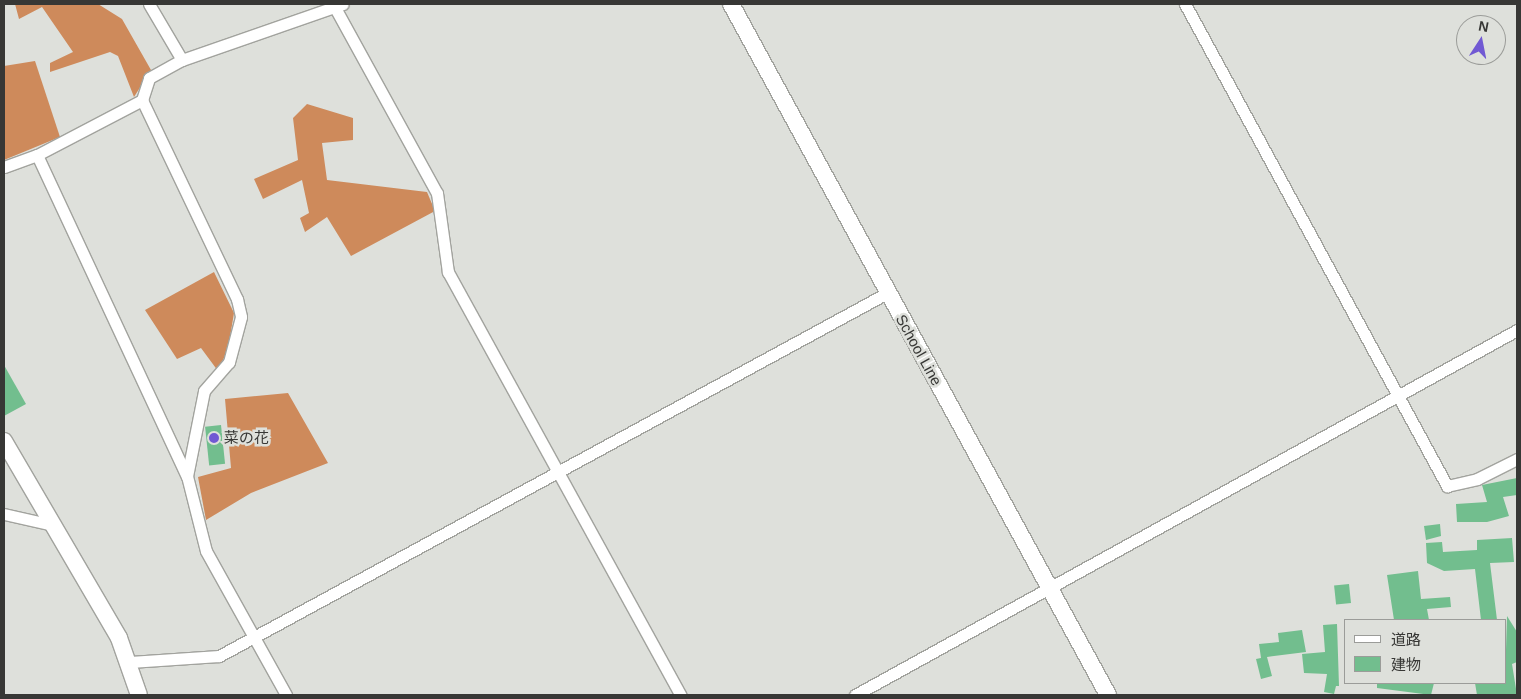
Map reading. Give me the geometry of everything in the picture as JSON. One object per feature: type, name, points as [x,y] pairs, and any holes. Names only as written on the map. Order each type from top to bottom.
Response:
[{"type":"street","points":[[149,4],[182,60]]},
{"type":"street","name":"School Line","points":[[731,4],[1108,695]]},
{"type":"street","points":[[1185,4],[1447,486],[1477,478],[1517,459]]},
{"type":"street","points":[[187,476],[204,390],[229,362],[241,317],[237,299],[142,100],[149,78],[182,60],[337,5],[437,193],[448,272],[681,695]]},
{"type":"street","points":[[4,167],[37,155],[142,100]]},
{"type":"street","points":[[37,155],[187,476],[206,551],[256,637],[286,695]]},
{"type":"street","points":[[130,662],[219,656],[887,293]]},
{"type":"street","points":[[855,695],[1400,397],[1517,330]]},
{"type":"street","points":[[4,441],[130,662],[140,695]]},
{"type":"street","points":[[4,514],[53,525]]},
{"type":"shaded area","points":[[15,4],[98,4],[122,19],[151,70],[134,97],[118,56],[110,52],[50,72],[50,63],[73,52],[42,7],[19,19]]},
{"type":"shaded area","points":[[35,61],[60,137],[4,160],[4,66]]},
{"type":"shaded area","points":[[307,104],[353,118],[353,140],[322,143],[327,180],[427,192],[435,211],[351,256],[327,217],[305,232],[300,218],[309,213],[302,180],[263,199],[254,179],[298,160],[293,118]]},
{"type":"shaded area","points":[[214,272],[234,313],[228,349],[218,371],[201,348],[177,359],[145,310]]},
{"type":"shaded area","points":[[288,393],[328,463],[251,493],[206,520],[198,477],[231,468],[225,399]]},
{"type":"building","points":[[4,365],[26,404],[4,416]]},
{"type":"building","name":"菜の花","points":[[221,425],[225,464],[209,465],[205,427]]},
{"type":"building","points":[[1517,478],[1517,495],[1503,497],[1509,516],[1487,522],[1457,522],[1456,504],[1487,502],[1482,485]]},
{"type":"building","points":[[1440,524],[1441,536],[1426,540],[1424,526]]},
{"type":"building","points":[[1512,538],[1514,562],[1490,563],[1497,619],[1481,619],[1475,569],[1444,571],[1427,563],[1426,543],[1442,542],[1443,552],[1477,550],[1477,540]]},
{"type":"building","points":[[1418,571],[1421,599],[1450,597],[1451,607],[1427,609],[1429,619],[1394,619],[1387,575]]},
{"type":"building","points":[[1349,584],[1351,603],[1336,604],[1334,586]]},
{"type":"building","points":[[1507,616],[1517,632],[1517,662],[1512,664],[1517,695],[1477,695],[1475,684],[1506,684]]},
{"type":"building","points":[[1337,624],[1339,686],[1336,686],[1334,694],[1324,692],[1327,674],[1304,673],[1302,654],[1325,652],[1323,625]]},
{"type":"building","points":[[1302,630],[1306,652],[1267,657],[1272,676],[1261,679],[1256,659],[1261,658],[1259,644],[1279,642],[1278,633]]},
{"type":"building","points":[[1377,684],[1434,684],[1431,695],[1377,688]]},
{"type":"place","name":"菜の花","points":[[214,438]]}]
